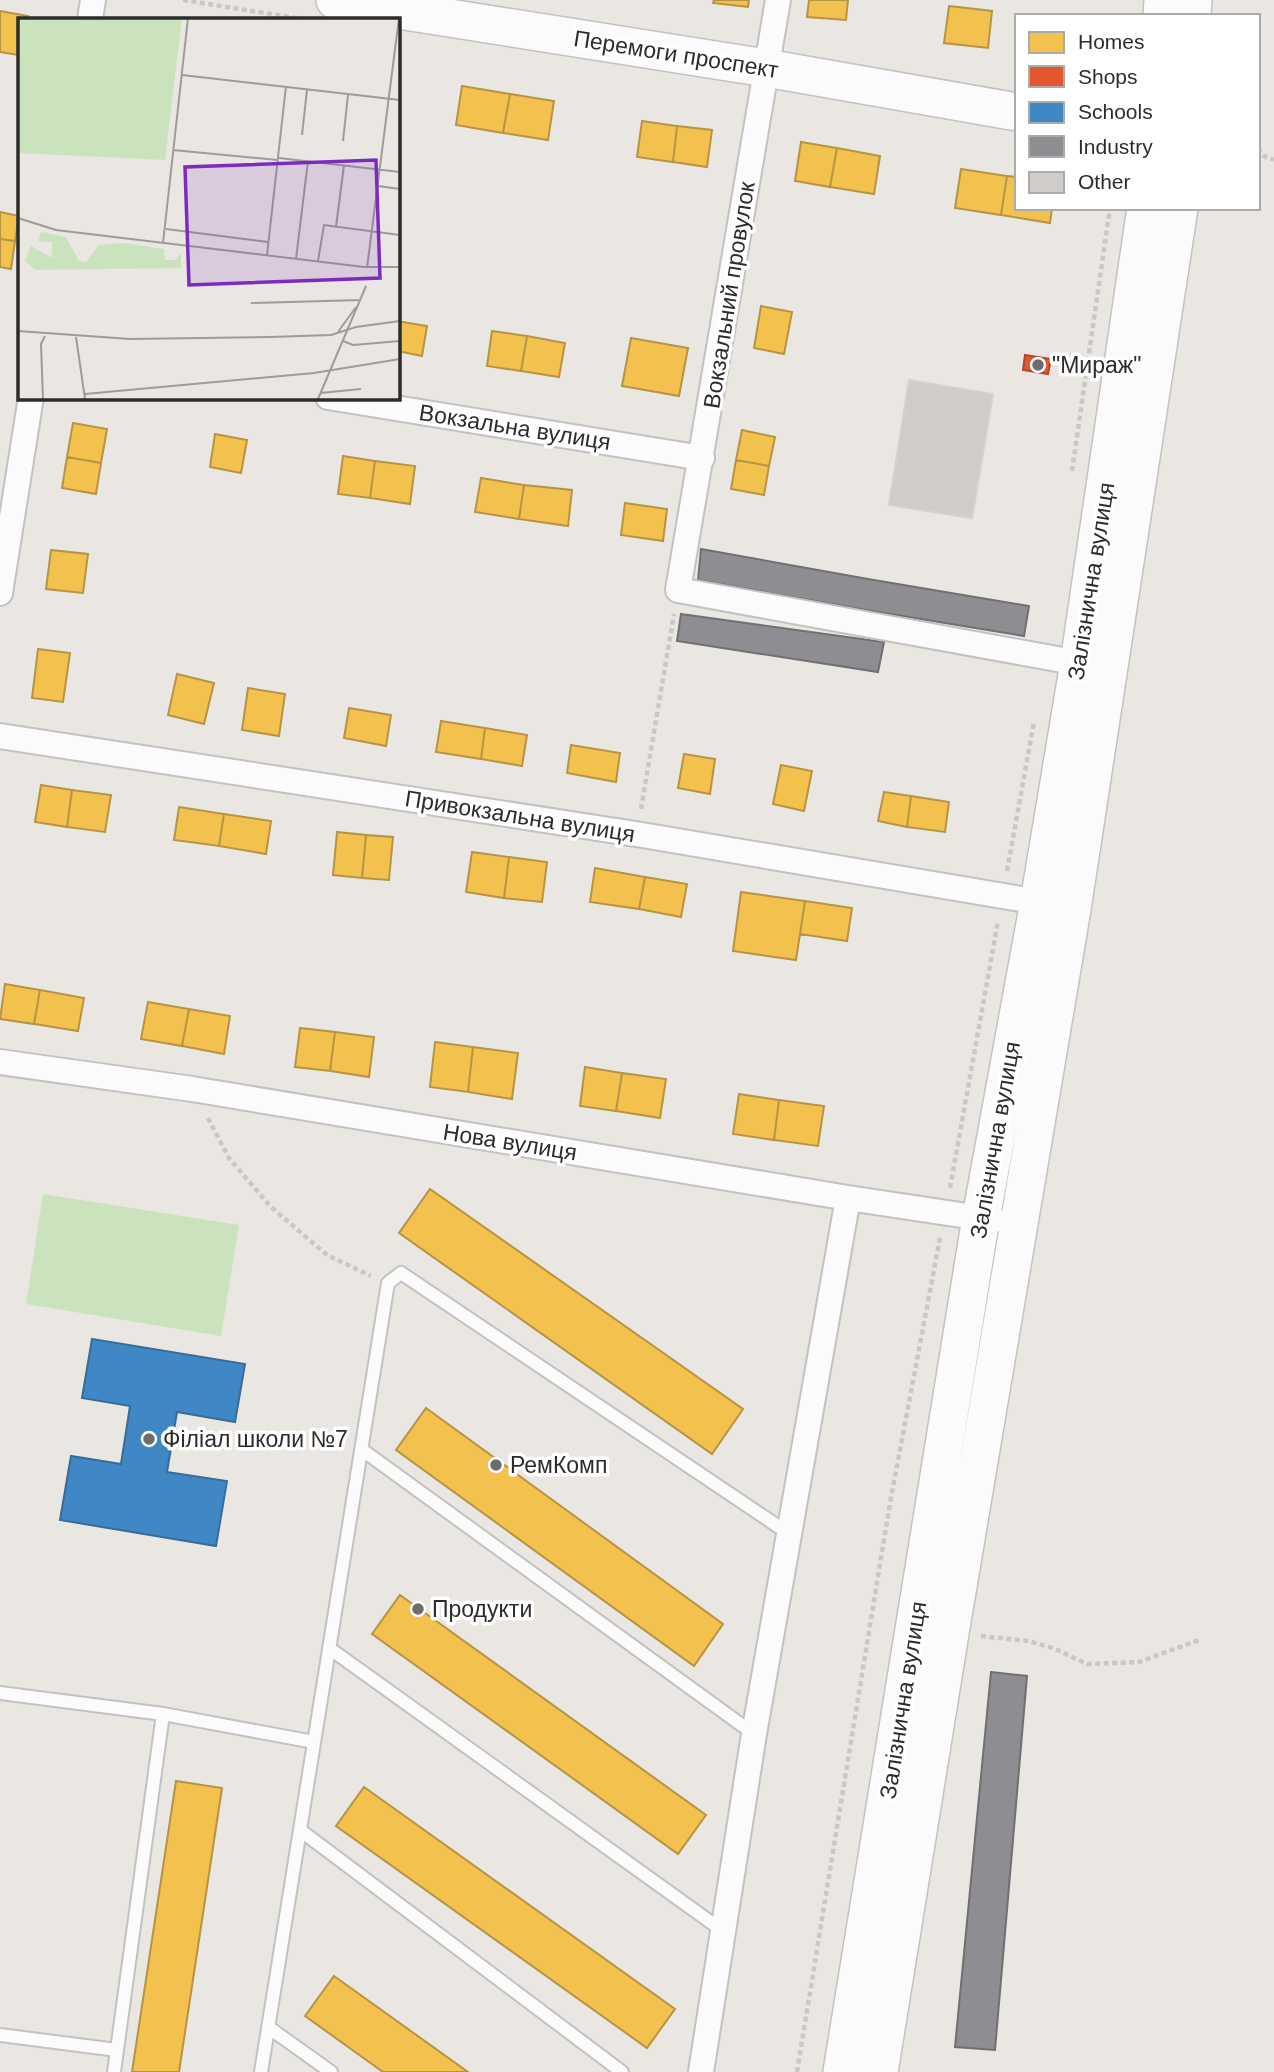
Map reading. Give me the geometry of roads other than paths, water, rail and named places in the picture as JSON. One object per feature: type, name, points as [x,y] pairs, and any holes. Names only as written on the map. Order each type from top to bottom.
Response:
[{"type":"main road","name":"Перемоги проспект","points":[[335,0],[766,68],[1015,111]]},
{"type":"main road","name":"Залізнична вулиця","points":[[842,2072],[981,1218],[1079,663],[1146,210]]},
{"type":"main road","name":"Залізнична вулиця","points":[[879,2072],[1072,909],[1179,210]]},
{"type":"street","points":[[90,18],[93,0]]},
{"type":"street","name":"Вокзальний провулок","points":[[778,0],[678,590],[1079,663]]},
{"type":"street","points":[[0,593],[31,399]]},
{"type":"street","name":"Вокзальна вулиця","points":[[340,399],[702,458]]},
{"type":"street","name":"Привокзальна вулиця","points":[[0,736],[636,834],[1038,902]]},
{"type":"street","name":"Нова вулиця","points":[[0,1062],[192,1089],[848,1198],[1019,1223]]},
{"type":"street","points":[[702,2072],[754,1734],[848,1198]]},
{"type":"lane","points":[[261,2072],[388,1283],[401,1273],[788,1533]]},
{"type":"lane","points":[[361,1449],[754,1734]]},
{"type":"lane","points":[[329,1648],[723,1931]]},
{"type":"lane","points":[[0,1693],[163,1714],[314,1742]]},
{"type":"lane","points":[[114,2072],[163,1714]]},
{"type":"lane","points":[[300,1830],[622,2072]]},
{"type":"lane","points":[[268,2027],[331,2072]]},
{"type":"lane","points":[[0,2035],[117,2050]]},
{"type":"place","name":"\"Мираж\"","points":[[1038,365]]},
{"type":"place","name":"Філіал школи №7","points":[[149,1439]]},
{"type":"place","name":"РемКомп","points":[[496,1465]]},
{"type":"place","name":"Продукти","points":[[418,1609]]}]
